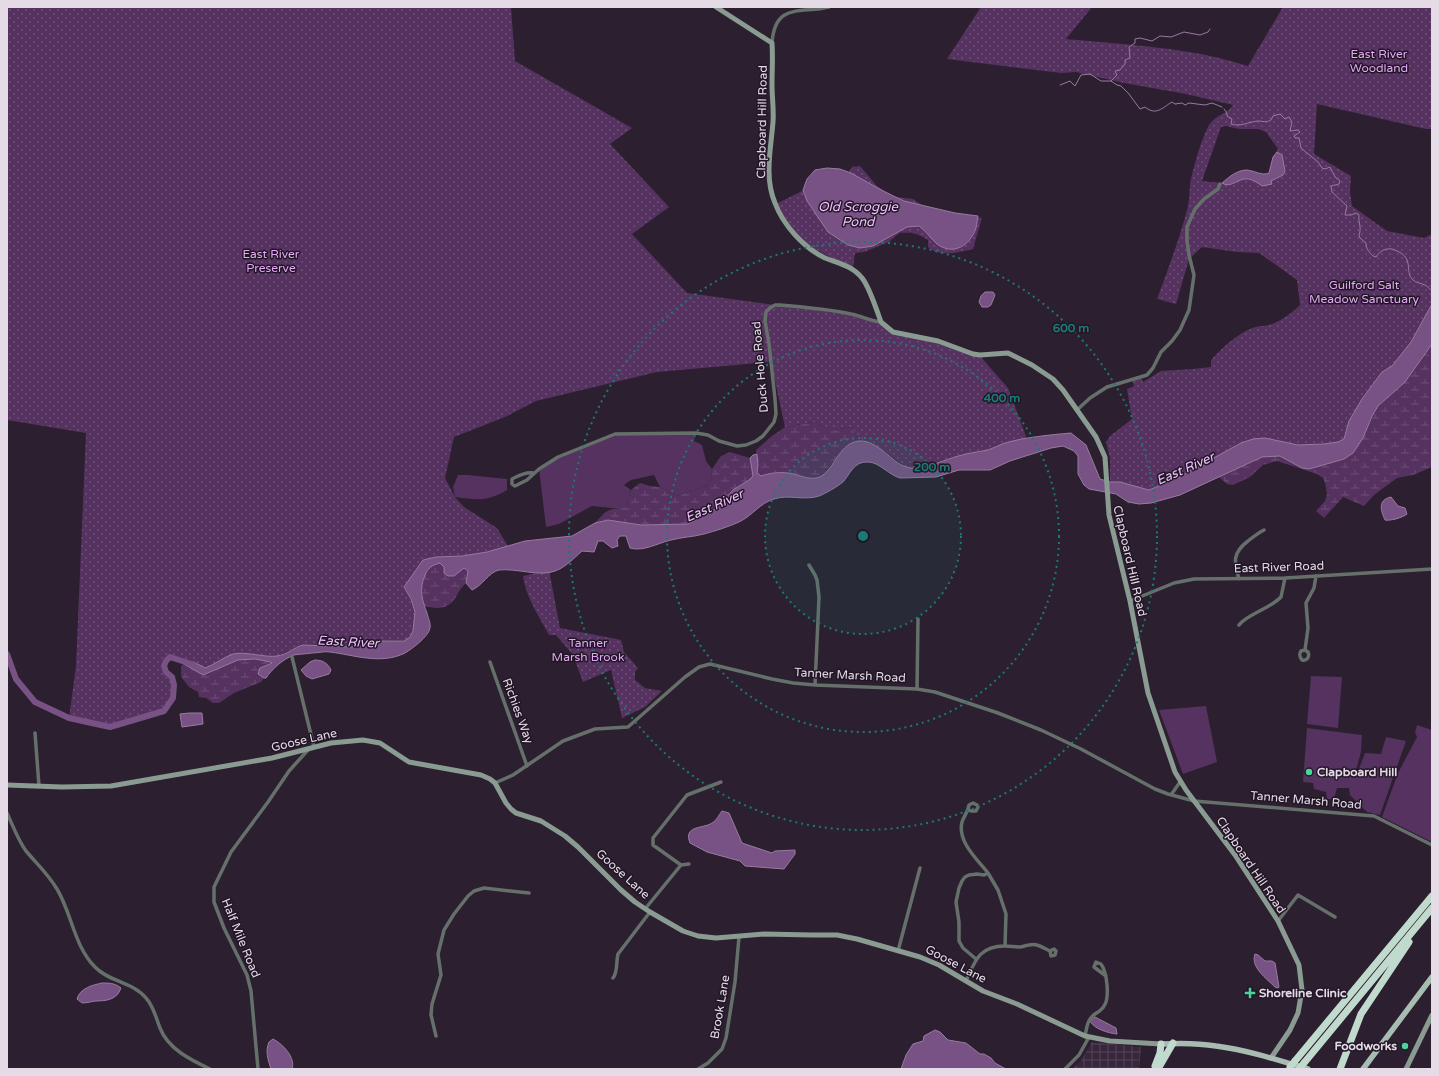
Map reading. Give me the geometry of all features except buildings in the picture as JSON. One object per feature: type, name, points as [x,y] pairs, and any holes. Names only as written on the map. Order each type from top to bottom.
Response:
[{"type":"highway","points":[[1289,1068],[1432,896]]},
{"type":"highway","points":[[1299,1069],[1306,1066],[1432,908]]},
{"type":"highway","points":[[1340,1069],[1361,1014],[1366,1005],[1432,911]]},
{"type":"highway","points":[[1158,1069],[1173,1043]]},
{"type":"highway","points":[[1154,1069],[1160,1053],[1161,1044]]},
{"type":"main road","points":[[1363,1069],[1432,977]]},
{"type":"main road","name":"Goose Lane","points":[[1161,1044],[1173,1043],[1215,1045],[1306,1066]]},
{"type":"street","points":[[716,7],[772,43]]},
{"type":"street","points":[[772,43],[772,35],[775,26],[782,16],[797,10],[822,9],[829,7]]},
{"type":"street","name":"Clapboard Hill Road","points":[[772,43],[772,86],[774,110],[769,178],[772,198],[783,219],[802,241],[824,257],[853,270],[862,278],[881,322],[893,332],[938,341],[973,354],[980,355],[1001,353],[1013,355],[1053,379],[1063,390],[1096,437],[1105,457],[1106,495],[1111,525],[1130,601],[1149,698],[1175,772],[1180,782],[1235,855],[1278,921],[1300,965],[1302,990],[1299,1007],[1293,1024],[1271,1058]]},
{"type":"street","points":[[1077,410],[1090,398],[1108,387],[1147,375],[1153,368],[1161,352],[1180,330],[1189,310],[1194,275],[1188,255],[1186,241],[1187,227],[1195,209],[1204,199],[1216,192],[1220,184]]},
{"type":"street","name":"Duck Hole Road","points":[[534,473],[526,472],[516,477],[512,480],[512,484],[515,486],[527,480],[543,466],[558,457],[615,434],[696,433],[708,435],[719,441],[737,446],[746,445],[756,441],[769,429],[774,422],[776,414],[772,368],[765,321],[766,312],[770,308],[775,305],[780,305],[821,309],[853,314],[870,321],[881,322]]},
{"type":"street","points":[[1239,579],[1235,560],[1238,551],[1242,546],[1264,530]]},
{"type":"street","points":[[809,565],[817,580],[819,597],[814,685]]},
{"type":"street","name":"East River Road","points":[[1130,601],[1184,580],[1284,578],[1432,570]]},
{"type":"street","points":[[1305,650],[1308,628],[1306,603],[1314,588],[1316,576]]},
{"type":"street","points":[[1239,625],[1245,618],[1255,614],[1281,597],[1284,578]]},
{"type":"street","points":[[917,689],[918,619]]},
{"type":"street","points":[[292,657],[311,748]]},
{"type":"street","name":"Richies Way","points":[[490,662],[528,766]]},
{"type":"street","name":"Tanner Marsh Road","points":[[495,783],[528,766],[563,740],[595,729],[628,726],[685,676],[699,667],[710,664],[772,679],[814,685],[917,689],[935,692],[998,713],[1041,730],[1081,749],[1155,789],[1172,795],[1194,801],[1374,816],[1432,845]]},
{"type":"street","points":[[35,733],[39,786]]},
{"type":"street","name":"Goose Lane","points":[[7,785],[96,788],[233,766],[331,743],[372,741],[380,743],[409,762],[481,775],[490,779],[495,783],[506,803],[516,813],[541,821],[565,836],[621,890],[648,910],[683,931],[698,936],[716,938],[764,934],[837,935],[857,939],[898,950],[939,965],[983,991],[1017,1004],[1087,1037],[1110,1041],[1161,1044]]},
{"type":"street","name":"Half Mile Road","points":[[258,1069],[251,991],[247,975],[224,928],[214,902],[214,887],[231,852],[289,771],[311,748]]},
{"type":"street","points":[[689,864],[681,865],[653,845],[653,838],[687,795],[721,782]]},
{"type":"street","points":[[1172,795],[1180,782]]},
{"type":"street","points":[[969,810],[962,820],[964,840],[968,848],[988,873],[998,890],[1006,914],[1005,946]]},
{"type":"street","points":[[7,814],[22,845],[47,874],[58,890],[81,946],[90,962],[107,977],[134,988],[145,996],[150,1003],[163,1036],[169,1044],[186,1056],[210,1069]]},
{"type":"street","points":[[613,978],[616,975],[616,960],[618,954],[681,865]]},
{"type":"street","points":[[898,950],[920,868]]},
{"type":"street","points":[[976,959],[963,948],[959,940],[959,922],[956,902],[959,888],[965,877],[973,874],[988,873]]},
{"type":"street","points":[[436,1036],[431,1015],[432,1004],[441,975],[438,954],[444,930],[454,914],[468,896],[474,891],[484,888],[529,893]]},
{"type":"street","points":[[1278,921],[1298,895],[1335,917]]},
{"type":"street","name":"Brook Lane","points":[[698,1069],[722,1049],[726,1038],[735,982],[739,937]]},
{"type":"street","points":[[966,981],[976,959],[984,951],[992,947],[1021,947],[1037,944],[1050,952]]},
{"type":"street","points":[[1065,1069],[1079,1055],[1087,1037],[1088,1022],[1106,1004],[1106,976]]},
{"type":"street","points":[[1406,1069],[1432,1015]]},
{"type":"shaded area","points":[[1092,1042],[1141,1047],[1139,1069],[1072,1069],[1080,1062]]},
{"type":"green space","name":"East River Preserve","points":[[7,7],[511,7],[515,61],[632,128],[610,144],[669,207],[632,234],[687,293],[775,305],[821,309],[881,322],[893,332],[938,341],[980,356],[1008,388],[1027,439],[1006,443],[988,450],[959,455],[914,469],[907,468],[872,443],[859,441],[852,427],[832,430],[813,422],[785,427],[771,362],[657,372],[536,401],[505,417],[454,437],[445,478],[455,497],[464,507],[497,528],[508,546],[487,552],[462,556],[436,557],[404,587],[415,614],[414,628],[411,635],[406,640],[375,641],[353,647],[303,645],[288,651],[275,660],[257,657],[227,662],[205,671],[193,667],[188,662],[170,657],[164,666],[166,672],[172,677],[174,685],[173,698],[164,711],[110,727],[69,718],[76,666],[86,433],[7,420]]},
{"type":"green space","name":"Guilford Salt Meadow Sanctuary","points":[[981,7],[1092,7],[1066,39],[1181,51],[1248,66],[1283,7],[1432,7],[1432,129],[1426,129],[1317,104],[1314,154],[1351,176],[1350,191],[1352,206],[1387,231],[1424,238],[1432,234],[1432,304],[1411,342],[1392,366],[1382,372],[1362,399],[1349,421],[1344,439],[1338,442],[1324,444],[1298,445],[1289,443],[1241,443],[1177,478],[1149,490],[1120,482],[1110,482],[1110,458],[1106,442],[1110,436],[1132,419],[1127,389],[1134,386],[1132,379],[1141,377],[1143,382],[1161,371],[1211,367],[1211,360],[1234,338],[1252,328],[1277,322],[1290,314],[1300,305],[1297,280],[1259,253],[1237,252],[1202,247],[1189,259],[1176,304],[1157,299],[1185,218],[1189,203],[1191,179],[1202,141],[1213,120],[1233,105],[1076,72],[1061,73],[947,59]],"holes":[[[1226,126],[1239,129],[1258,129],[1266,132],[1278,149],[1273,157],[1269,173],[1263,174],[1244,170],[1234,174],[1222,183],[1202,181],[1221,127]]]},
{"type":"green space","name":"Old Scroggie Pond","points":[[860,166],[877,186],[895,197],[913,199],[925,207],[951,215],[982,218],[973,249],[962,252],[938,252],[928,247],[928,240],[921,236],[911,233],[899,233],[889,242],[864,252],[855,253],[853,269],[818,251],[808,244],[791,228],[776,204],[832,176],[848,173],[852,167]]},
{"type":"green space","points":[[1432,344],[1432,467],[1413,475],[1397,478],[1374,495],[1364,506],[1343,497],[1324,518],[1316,511],[1325,501],[1327,494],[1323,478],[1317,474],[1277,461],[1263,465],[1250,477],[1233,485],[1227,484],[1219,477],[1262,457],[1280,456],[1302,468],[1309,469],[1344,459],[1363,438],[1378,406],[1405,382]]},
{"type":"green space","points":[[813,422],[832,430],[852,427],[859,441],[847,445],[823,475],[814,479],[789,473],[768,474],[761,476],[757,474],[758,465],[756,450],[785,427]]},
{"type":"green space","points":[[696,433],[694,441],[702,445],[706,461],[712,469],[711,480],[706,486],[676,496],[660,487],[654,475],[631,480],[624,485],[631,490],[626,507],[621,509],[592,506],[559,524],[546,527],[539,469],[547,463],[615,434]]},
{"type":"green space","points":[[730,452],[750,458],[753,476],[733,490],[720,505],[686,524],[641,525],[608,520],[595,523],[608,511],[626,507],[631,490],[640,483],[660,487],[676,496],[706,486],[711,480],[712,469],[721,456]]},
{"type":"green space","points":[[458,475],[507,479],[507,490],[494,497],[482,499],[455,497],[453,487]]},
{"type":"green space","points":[[440,563],[454,576],[463,568],[468,571],[466,583],[453,601],[446,606],[442,608],[433,608],[424,606],[422,586],[424,574],[428,569]]},
{"type":"green space","name":"Tanner Marsh Brook","points":[[549,570],[560,628],[621,640],[624,652],[638,668],[635,672],[635,680],[645,688],[662,691],[645,707],[622,718],[611,670],[583,682],[573,655],[556,635],[549,635],[530,599],[523,576]]},
{"type":"green space","points":[[255,659],[272,662],[260,668],[258,674],[264,678],[261,682],[234,693],[219,703],[213,703],[206,698],[199,697],[198,692],[189,687],[182,678],[181,674],[181,666],[184,664],[203,675],[238,660]]},
{"type":"green space","points":[[1311,676],[1342,677],[1338,728],[1307,724]]},
{"type":"green space","points":[[1206,706],[1217,762],[1183,774],[1159,710]]},
{"type":"green space","points":[[1417,725],[1432,730],[1432,842],[1382,817],[1398,773],[1417,737],[1415,732]]},
{"type":"green space","points":[[1307,728],[1362,735],[1361,752],[1356,770],[1358,771],[1365,753],[1381,754],[1386,737],[1406,741],[1380,815],[1367,812],[1350,795],[1349,788],[1337,788],[1334,799],[1327,799],[1326,792],[1314,789],[1313,783],[1303,782]]},
{"type":"water","points":[[1277,152],[1282,155],[1285,171],[1283,175],[1271,181],[1272,184],[1262,186],[1249,179],[1244,179],[1228,185],[1222,183],[1233,174],[1243,170],[1264,174],[1269,173],[1273,157]]},
{"type":"water","name":"Old Scroggie Pond","points":[[827,168],[840,169],[851,173],[904,201],[955,213],[978,216],[976,228],[970,240],[955,249],[949,249],[937,244],[919,226],[907,227],[873,246],[860,248],[848,245],[828,232],[807,201],[803,190],[807,179],[815,170]]},
{"type":"water","points":[[985,292],[993,292],[995,295],[991,305],[988,307],[982,307],[979,302],[981,296]]},
{"type":"water","points":[[1432,304],[1432,344],[1405,382],[1378,406],[1363,438],[1353,453],[1344,459],[1309,469],[1302,468],[1280,456],[1262,457],[1180,495],[1151,503],[1139,504],[1128,502],[1116,494],[1089,489],[1084,485],[1078,474],[1078,456],[1074,451],[1063,446],[1051,448],[1010,461],[990,470],[959,470],[936,477],[900,478],[876,464],[863,462],[850,472],[843,482],[825,494],[808,498],[785,497],[774,499],[764,503],[744,519],[730,526],[696,536],[666,541],[645,548],[630,548],[626,536],[620,536],[617,540],[618,546],[612,548],[603,541],[598,541],[594,552],[582,551],[563,567],[549,573],[499,570],[492,573],[472,590],[466,583],[468,571],[464,568],[454,576],[448,576],[444,573],[444,567],[440,563],[435,565],[427,570],[422,585],[423,599],[430,624],[429,631],[427,635],[412,649],[396,657],[377,659],[328,652],[294,655],[271,671],[266,678],[258,674],[260,668],[272,663],[255,659],[238,660],[203,675],[184,664],[194,662],[205,668],[233,654],[243,653],[277,656],[303,645],[352,647],[375,641],[404,641],[410,637],[413,631],[415,612],[411,599],[404,587],[423,560],[436,557],[462,556],[487,552],[525,541],[572,536],[595,523],[608,520],[641,525],[688,524],[715,509],[733,490],[753,476],[750,458],[757,454],[757,473],[761,476],[774,473],[784,473],[814,478],[823,475],[828,471],[847,446],[859,441],[874,445],[901,464],[915,468],[932,465],[962,455],[988,450],[1013,441],[1038,436],[1071,433],[1086,445],[1100,479],[1110,482],[1120,482],[1149,490],[1177,478],[1241,443],[1253,439],[1265,438],[1298,445],[1338,442],[1344,439],[1349,421],[1362,399],[1382,372],[1392,366],[1411,342]]},
{"type":"water","points":[[1391,497],[1398,506],[1405,508],[1407,514],[1396,519],[1385,520],[1381,506],[1387,498]]},
{"type":"water","points":[[315,660],[322,661],[328,665],[331,670],[329,674],[312,679],[306,676],[301,670],[310,662]]},
{"type":"water","points":[[202,713],[203,724],[182,727],[180,714]]},
{"type":"water","points":[[722,811],[729,813],[742,843],[772,853],[775,851],[795,850],[795,854],[784,869],[745,866],[740,861],[707,852],[690,843],[689,833],[692,830],[712,823]]},
{"type":"water","points":[[1255,954],[1265,961],[1272,961],[1275,963],[1278,988],[1275,987],[1257,968],[1254,959]]},
{"type":"water","points":[[102,983],[114,984],[121,988],[117,995],[107,1000],[82,1003],[77,999],[84,990]]},
{"type":"water","points":[[1095,1017],[1116,1028],[1117,1034],[1106,1032],[1092,1024],[1090,1021]]},
{"type":"water","points":[[935,1030],[940,1032],[948,1040],[966,1043],[980,1054],[984,1054],[991,1058],[995,1063],[1006,1069],[901,1069],[906,1055],[913,1044],[923,1041],[924,1036]]},
{"type":"water","points":[[273,1039],[281,1044],[288,1052],[292,1060],[292,1069],[271,1069],[267,1049],[269,1042]]},
{"type":"waterway","points":[[1111,81],[1117,75],[1115,71],[1120,70],[1125,64],[1125,60],[1130,58],[1129,47],[1135,43],[1135,39],[1140,38],[1152,41],[1160,36],[1171,37],[1184,32],[1200,35],[1208,32],[1210,29]]},
{"type":"waterway","points":[[1060,85],[1070,81],[1075,86],[1081,75],[1090,74],[1101,81],[1111,81],[1121,86],[1140,109],[1145,107],[1149,110],[1156,111],[1172,102],[1175,104],[1182,103],[1185,105],[1189,103],[1205,105],[1212,103],[1222,107]]},
{"type":"waterway","points":[[1224,109],[1227,116],[1232,119],[1231,124],[1235,125],[1258,121],[1264,122],[1271,120],[1273,116],[1280,114],[1285,119],[1289,117],[1292,122],[1290,131],[1298,130],[1300,132],[1294,136],[1295,138],[1299,138],[1301,148],[1318,162],[1322,168],[1325,169],[1330,167],[1335,177],[1340,181],[1339,184],[1331,186],[1332,192],[1347,206],[1345,215],[1356,213],[1359,215],[1359,235],[1360,238],[1366,243],[1369,252],[1376,257],[1387,249],[1400,252],[1407,260],[1410,276],[1413,280],[1425,285],[1432,291]]},
{"type":"waterway","name":"East River","points":[[7,654],[16,679],[35,702],[69,718],[110,727],[164,711],[173,698],[174,685],[172,677],[166,672],[164,666],[170,657],[194,665]]},
{"type":"place","name":"Clapboard Hill","points":[[1309,772]]},
{"type":"place","name":"Shoreline Clinic","points":[[1250,993]]},
{"type":"place","name":"Foodworks","points":[[1405,1046]]},
{"type":"park label","name":"East River Woodland","points":[[1379,61]]}]
